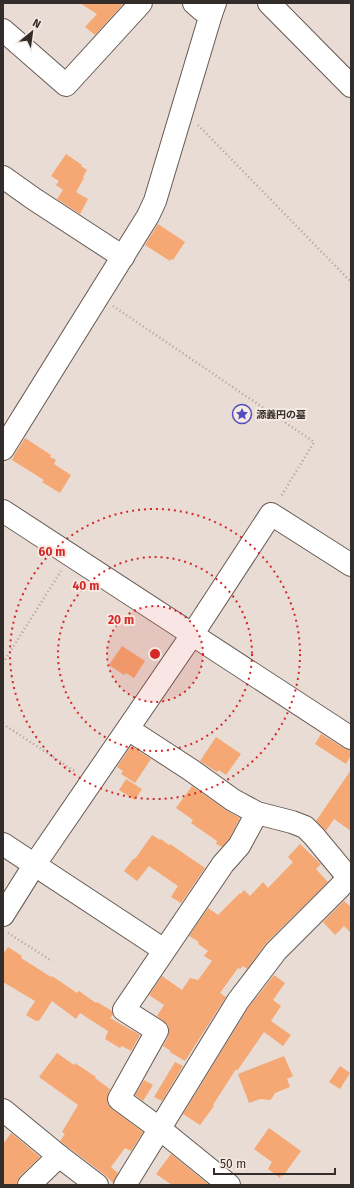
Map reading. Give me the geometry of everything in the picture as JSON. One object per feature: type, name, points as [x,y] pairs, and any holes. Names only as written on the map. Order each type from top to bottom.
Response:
[{"type":"street","points":[[3,30],[66,85],[141,3]]},
{"type":"street","points":[[269,3],[351,86]]},
{"type":"street","points":[[3,449],[123,257],[148,216],[155,201],[182,109],[207,7]]},
{"type":"street","points":[[3,177],[123,257]]},
{"type":"street","points":[[3,511],[351,738]]},
{"type":"street","points":[[3,915],[35,864],[192,635],[271,514],[351,565]]},
{"type":"street","points":[[125,1185],[238,1001],[276,951],[348,885],[314,836],[305,827],[257,813],[233,800],[192,770],[128,729]]},
{"type":"street","points":[[229,1185],[160,1129],[119,1099],[157,1031],[124,1010],[223,864],[239,846],[257,813]]},
{"type":"street","points":[[3,844],[164,950]]},
{"type":"street","points":[[3,1110],[97,1185]]},
{"type":"street","points":[[29,1185],[59,1156]]},
{"type":"path","points":[[182,109],[351,282]]},
{"type":"path","points":[[99,296],[314,442],[271,514]]},
{"type":"path","points":[[3,663],[71,555]]},
{"type":"path","points":[[3,724],[92,782]]},
{"type":"path","points":[[3,929],[52,961]]},
{"type":"building","points":[[80,3],[124,3],[95,35],[85,27],[97,14]]},
{"type":"building","points":[[66,154],[87,170],[76,192],[88,199],[80,214],[57,199],[63,190],[56,185],[59,181],[51,176]]},
{"type":"building","points":[[158,224],[185,242],[173,260],[171,259],[170,261],[145,245]]},
{"type":"building","points":[[25,438],[51,455],[50,457],[56,460],[54,464],[71,475],[60,493],[42,482],[44,480],[12,460]]},
{"type":"building","points":[[122,646],[145,661],[134,678],[126,673],[124,675],[109,665]]},
{"type":"building","points":[[321,734],[344,748],[351,750],[351,755],[346,764],[315,744]]},
{"type":"building","points":[[216,737],[241,754],[226,775],[219,770],[217,772],[200,761]]},
{"type":"building","points":[[131,746],[151,759],[135,783],[121,774],[123,771],[117,767]]},
{"type":"building","points":[[351,770],[351,831],[334,819],[326,831],[316,821]]},
{"type":"building","points":[[126,779],[142,789],[135,800],[119,790]]},
{"type":"building","points":[[192,786],[240,818],[229,839],[222,847],[216,844],[217,841],[191,823],[193,820],[176,808]]},
{"type":"building","points":[[152,835],[169,845],[170,844],[205,868],[181,903],[171,897],[178,886],[149,866],[137,881],[124,871],[134,858],[135,859]]},
{"type":"building","points":[[300,844],[321,864],[316,869],[328,882],[267,942],[247,969],[243,966],[240,969],[238,968],[220,993],[226,997],[185,1061],[163,1046],[168,1037],[168,1025],[157,1016],[164,1005],[149,995],[162,976],[182,990],[190,978],[198,980],[212,961],[204,956],[208,951],[198,944],[199,942],[189,936],[208,908],[218,915],[244,890],[250,896],[263,882],[268,888],[293,862],[288,857]]},
{"type":"building","points":[[344,901],[351,907],[351,933],[344,926],[335,935],[323,922]]},
{"type":"building","points":[[8,947],[22,956],[21,958],[77,993],[79,991],[96,1003],[97,1002],[112,1011],[113,1015],[110,1018],[140,1035],[131,1051],[122,1046],[120,1048],[105,1039],[108,1031],[80,1013],[76,1019],[52,1001],[39,1021],[36,1021],[26,1015],[35,1001],[3,982],[3,954]]},
{"type":"building","points":[[274,975],[285,983],[273,1000],[281,1006],[271,1021],[291,1035],[283,1046],[264,1032],[237,1071],[236,1069],[213,1105],[214,1106],[200,1125],[183,1114],[248,1008]]},
{"type":"building","points":[[57,1053],[74,1065],[75,1063],[96,1077],[95,1078],[110,1089],[107,1098],[108,1105],[143,1132],[131,1151],[125,1148],[111,1167],[118,1173],[113,1183],[105,1175],[60,1141],[65,1134],[62,1132],[78,1105],[39,1077]]},
{"type":"building","points":[[284,1056],[293,1076],[287,1079],[290,1087],[275,1093],[270,1100],[260,1099],[249,1103],[238,1074]]},
{"type":"building","points":[[175,1062],[183,1066],[162,1101],[154,1097]]},
{"type":"building","points":[[340,1066],[350,1073],[340,1089],[329,1082]]},
{"type":"building","points":[[144,1080],[153,1085],[143,1101],[135,1095]]},
{"type":"building","points":[[269,1128],[301,1151],[280,1178],[268,1169],[272,1162],[254,1149]]},
{"type":"building","points":[[11,1133],[40,1157],[20,1176],[17,1181],[17,1185],[3,1185],[3,1144]]},
{"type":"building","points":[[171,1154],[209,1185],[172,1185],[156,1174]]},
{"type":"place","name":"源義円の墓","points":[[242,414]]}]
